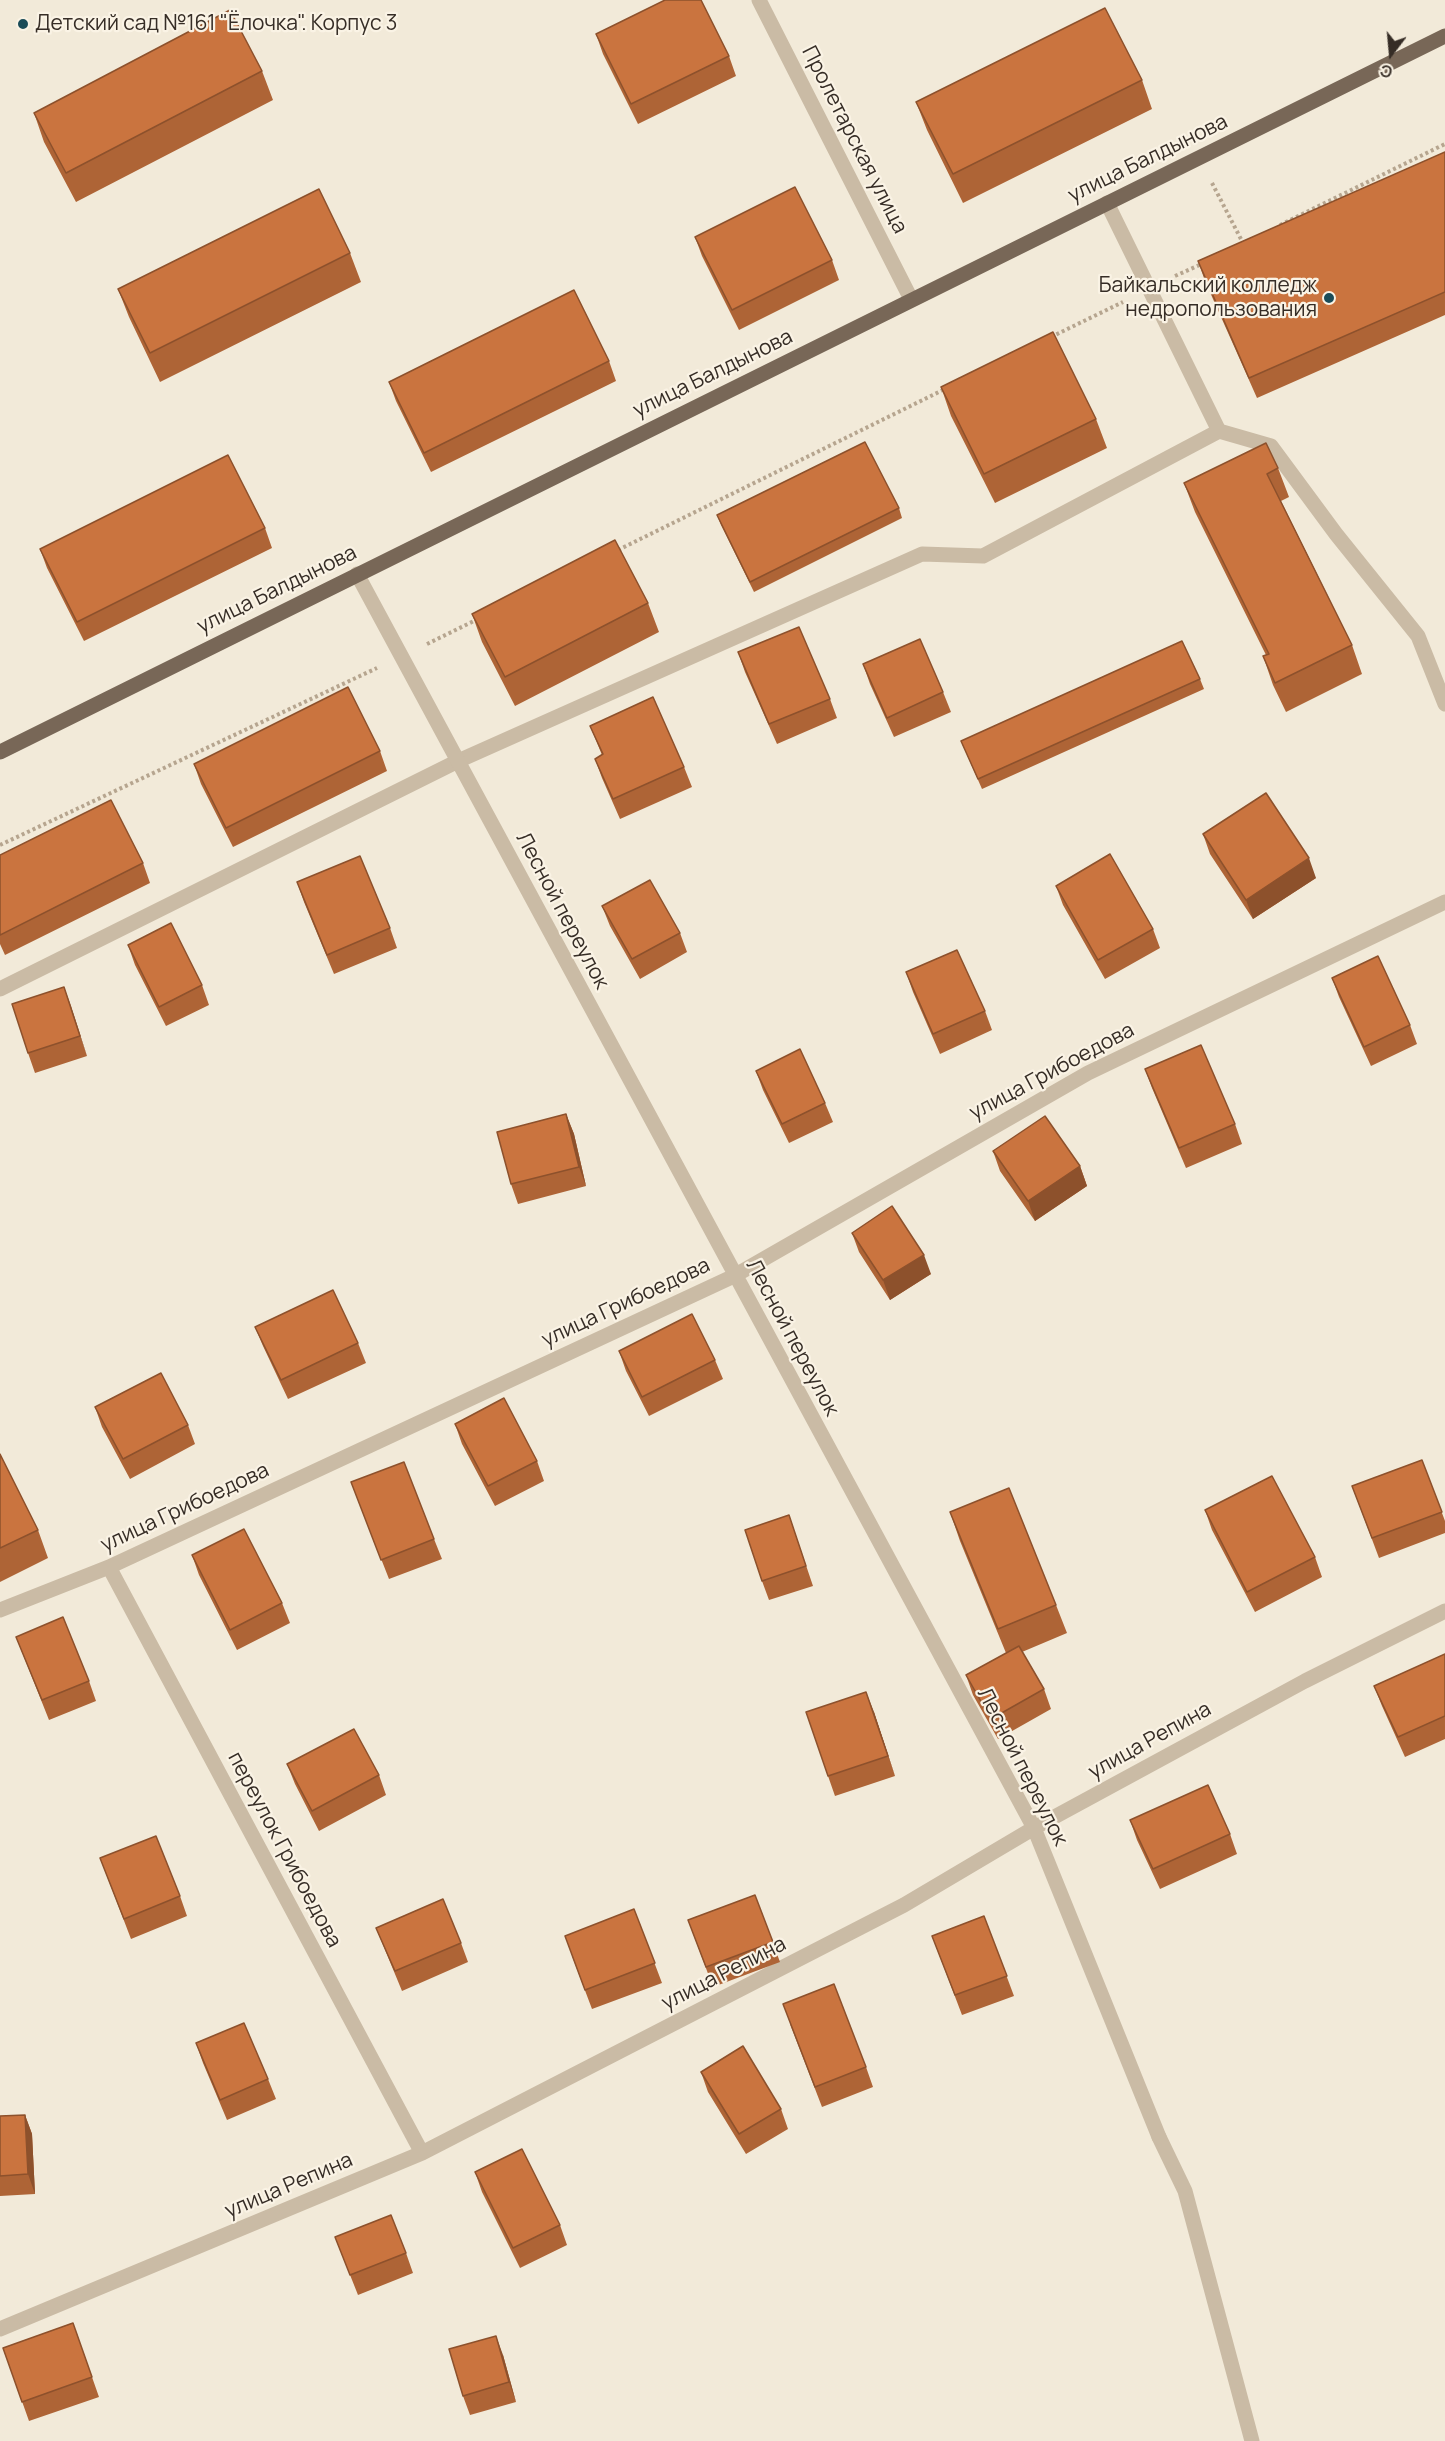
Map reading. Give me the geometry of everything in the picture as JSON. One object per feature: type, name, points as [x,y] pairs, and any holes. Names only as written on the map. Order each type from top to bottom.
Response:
[{"type":"main road","name":"улица Балдынова","points":[[0,752],[1445,36]]},
{"type":"street","name":"Пролетарская улица","points":[[759,0],[911,299]]},
{"type":"street","points":[[1107,203],[1219,431]]},
{"type":"street","points":[[0,989],[458,761],[922,554],[983,556],[1219,431],[1271,446],[1336,534],[1418,636],[1445,704]]},
{"type":"street","name":"Лесной переулок","points":[[357,574],[1034,1828],[1159,2137],[1185,2191],[1252,2441]]},
{"type":"street","name":"улица Грибоедова","points":[[0,1610],[109,1567],[734,1276],[1088,1073],[1445,902]]},
{"type":"street","name":"переулок Грибоедова","points":[[109,1567],[422,2153]]},
{"type":"street","name":"улица Репина","points":[[0,2329],[422,2153],[903,1905],[1034,1828],[1305,1681],[1445,1611]]},
{"type":"path","points":[[1275,228],[1445,144]]},
{"type":"path","points":[[1212,182],[1243,243]]},
{"type":"path","points":[[1233,248],[1254,238]]},
{"type":"path","points":[[1042,342],[1212,259]]},
{"type":"path","points":[[615,552],[946,389]]},
{"type":"path","points":[[0,845],[476,620]]},
{"type":"building","points":[[665,0],[701,0],[729,56],[631,104],[596,34]]},
{"type":"building","points":[[1105,8],[1142,80],[953,174],[916,102]]},
{"type":"building","points":[[230,10],[262,71],[66,173],[34,113]]},
{"type":"building","name":"Байкальский колледж недропользования","points":[[1445,152],[1445,292],[1249,378],[1198,261]]},
{"type":"building","points":[[795,187],[832,260],[732,310],[695,237]]},
{"type":"building","points":[[319,189],[350,253],[150,353],[118,289]]},
{"type":"building","points":[[574,290],[609,361],[424,453],[389,382]]},
{"type":"building","points":[[1053,332],[1096,419],[984,474],[941,387]]},
{"type":"building","points":[[865,442],[899,508],[750,582],[717,515]]},
{"type":"building","points":[[1266,443],[1278,468],[1267,474],[1352,645],[1275,683],[1263,656],[1269,654],[1184,483]]},
{"type":"building","points":[[228,455],[265,528],[77,622],[40,549]]},
{"type":"building","points":[[615,540],[648,603],[505,677],[472,614]]},
{"type":"building","points":[[799,627],[830,699],[769,724],[738,652]]},
{"type":"building","points":[[920,639],[943,692],[887,718],[863,664]]},
{"type":"building","points":[[1182,641],[1200,679],[978,779],[961,741]]},
{"type":"building","points":[[348,687],[380,751],[226,828],[194,764]]},
{"type":"building","points":[[653,697],[684,767],[613,799],[595,759],[603,754],[590,726]]},
{"type":"building","points":[[1266,793],[1309,858],[1246,900],[1203,834]]},
{"type":"building","points":[[111,800],[143,863],[0,935],[0,855]]},
{"type":"building","points":[[1110,854],[1153,929],[1098,960],[1056,886]]},
{"type":"building","points":[[360,856],[390,928],[327,955],[297,882]]},
{"type":"building","points":[[650,880],[680,933],[632,959],[602,906]]},
{"type":"building","points":[[171,923],[202,985],[159,1007],[128,945]]},
{"type":"building","points":[[957,950],[985,1011],[933,1034],[906,972]]},
{"type":"building","points":[[1378,956],[1410,1025],[1364,1047],[1332,978]]},
{"type":"building","points":[[64,987],[80,1036],[28,1053],[12,1004]]},
{"type":"building","points":[[1201,1045],[1235,1124],[1179,1148],[1145,1069]]},
{"type":"building","points":[[800,1049],[825,1103],[782,1124],[756,1071]]},
{"type":"building","points":[[566,1114],[579,1167],[511,1184],[497,1132]]},
{"type":"building","points":[[1045,1116],[1080,1166],[1028,1201],[993,1151]]},
{"type":"building","points":[[892,1206],[924,1255],[883,1280],[852,1233]]},
{"type":"building","points":[[333,1290],[358,1343],[281,1380],[255,1327]]},
{"type":"building","points":[[692,1314],[715,1360],[642,1397],[619,1351]]},
{"type":"building","points":[[161,1373],[188,1425],[123,1459],[95,1407]]},
{"type":"building","points":[[504,1398],[537,1461],[488,1486],[455,1424]]},
{"type":"building","points":[[0,1454],[38,1530],[0,1548]]},
{"type":"building","points":[[1422,1460],[1442,1512],[1372,1538],[1352,1486]]},
{"type":"building","points":[[404,1462],[434,1539],[381,1560],[351,1482]]},
{"type":"building","points":[[1272,1476],[1315,1557],[1247,1592],[1205,1510]]},
{"type":"building","points":[[1009,1488],[1056,1605],[998,1629],[950,1512]]},
{"type":"building","points":[[789,1515],[806,1566],[762,1581],[745,1530]]},
{"type":"building","points":[[244,1529],[282,1603],[230,1630],[192,1555]]},
{"type":"building","points":[[63,1617],[89,1681],[42,1700],[16,1637]]},
{"type":"building","points":[[1019,1646],[1044,1689],[991,1719],[966,1675]]},
{"type":"building","points":[[1445,1654],[1445,1716],[1398,1737],[1374,1686]]},
{"type":"building","points":[[866,1692],[888,1756],[828,1776],[806,1712]]},
{"type":"building","points":[[354,1729],[379,1775],[312,1811],[287,1764]]},
{"type":"building","points":[[1208,1785],[1230,1834],[1153,1869],[1130,1820]]},
{"type":"building","points":[[156,1836],[180,1896],[124,1919],[100,1858]]},
{"type":"building","points":[[755,1895],[773,1942],[706,1967],[688,1920]]},
{"type":"building","points":[[443,1899],[461,1943],[395,1971],[376,1928]]},
{"type":"building","points":[[634,1909],[655,1963],[585,1990],[565,1936]]},
{"type":"building","points":[[984,1916],[1007,1976],[955,1995],[932,1936]]},
{"type":"building","points":[[834,1984],[866,2067],[815,2087],[783,2004]]},
{"type":"building","points":[[244,2023],[268,2079],[220,2100],[196,2043]]},
{"type":"building","points":[[743,2046],[781,2109],[739,2134],[701,2072]]},
{"type":"building","points":[[25,2115],[28,2174],[0,2176],[0,2116]]},
{"type":"building","points":[[522,2149],[560,2225],[513,2248],[475,2172]]},
{"type":"building","points":[[391,2215],[406,2253],[350,2275],[335,2237]]},
{"type":"building","points":[[73,2323],[92,2377],[22,2402],[3,2348]]},
{"type":"building","points":[[496,2336],[509,2382],[463,2396],[449,2349]]},
{"type":"place","name":"Детский сад №161 \"Ёлочка\". Корпус 3","points":[[23,24]]},
{"type":"place","name":"Байкальский колледж недропользования","points":[[1329,298]]}]
